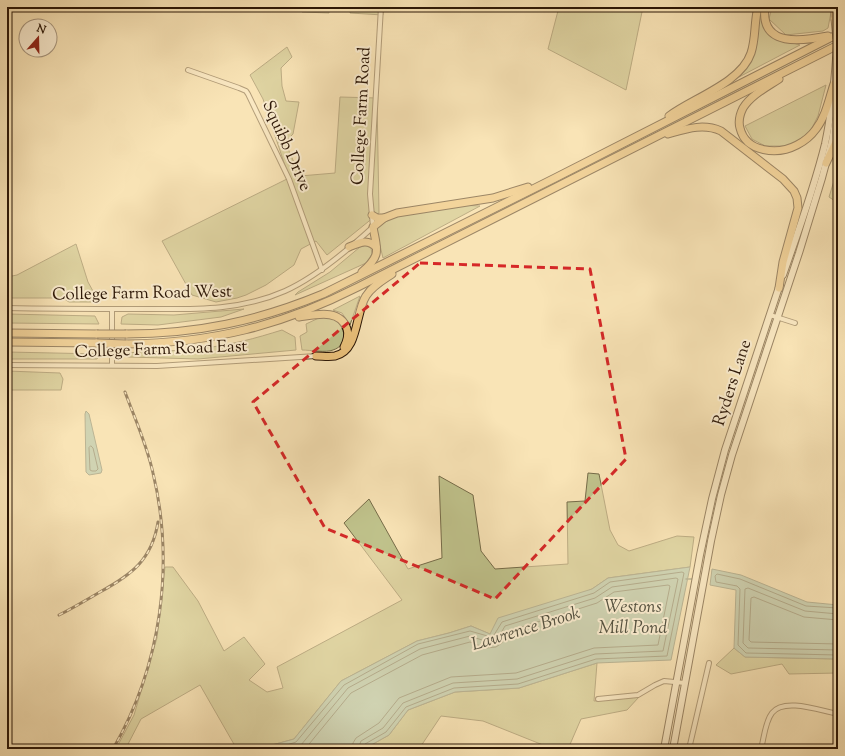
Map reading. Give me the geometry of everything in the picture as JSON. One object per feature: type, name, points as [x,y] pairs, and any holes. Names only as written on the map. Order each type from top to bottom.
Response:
[{"type":"highway","points":[[648,131],[673,112],[730,79],[740,71],[748,60],[751,52],[758,7]]},
{"type":"highway","points":[[765,7],[765,15],[768,26],[772,32],[782,38],[789,40],[802,40],[838,36]]},
{"type":"highway","points":[[835,7],[835,19],[838,36]]},
{"type":"highway","points":[[7,333],[126,334],[185,331],[217,327],[248,320],[299,304],[353,280],[838,36]]},
{"type":"highway","points":[[834,84],[822,119],[806,140],[796,146],[781,150],[768,150],[754,146],[746,140],[740,130],[739,120],[743,108],[758,93],[838,36]]},
{"type":"highway","points":[[7,342],[126,344],[172,342],[236,333],[283,320],[328,302],[799,64]]},
{"type":"highway","points":[[652,138],[694,127],[706,127],[717,130],[727,135],[790,185],[796,195],[798,208],[783,262],[779,288]]},
{"type":"highway","points":[[826,164],[838,138]]},
{"type":"highway","points":[[372,215],[377,218],[384,218],[403,212],[505,195],[555,178]]},
{"type":"highway","points":[[353,280],[374,261],[376,247],[373,226],[384,218]]},
{"type":"highway","points":[[349,247],[365,242],[371,243],[376,247]]},
{"type":"highway","points":[[316,356],[333,356],[345,351],[352,341],[361,308],[368,293],[378,284],[415,258]]},
{"type":"highway","points":[[283,320],[324,314],[335,317],[343,322],[348,334],[347,341],[344,346],[335,353],[316,356]]},
{"type":"main road","name":"Ryders Lane","points":[[664,749],[708,515],[720,468],[821,159],[829,124],[838,36]]},
{"type":"main road","name":"Ryders Lane","points":[[673,749],[708,555],[729,465],[778,317],[826,164],[834,132],[838,104]]},
{"type":"street","name":"College Farm Road","points":[[373,226],[370,194],[381,7]]},
{"type":"street","name":"Squibb Drive","points":[[188,70],[242,89],[248,94],[289,179],[322,270]]},
{"type":"street","name":"College Farm Road West","points":[[7,308],[112,309],[208,308],[237,306],[285,291],[306,280],[322,270],[373,226]]},
{"type":"street","points":[[112,309],[112,365]]},
{"type":"street","points":[[770,315],[795,323]]},
{"type":"street","name":"College Farm Road East","points":[[7,365],[172,365],[316,356]]},
{"type":"street","points":[[689,749],[709,663]]},
{"type":"street","points":[[598,699],[638,695],[667,680],[685,683]]},
{"type":"street","points":[[761,749],[767,724],[772,713],[781,707],[794,704],[838,714]]},
{"type":"highlighted area","points":[[420,263],[590,269],[626,459],[495,599],[325,528],[253,402]]},
{"type":"green space","points":[[302,7],[329,7],[329,13],[302,12]]},
{"type":"green space","points":[[351,7],[383,7],[383,15],[350,13]]},
{"type":"green space","points":[[559,7],[643,7],[626,90],[548,49]]},
{"type":"green space","points":[[772,7],[832,7],[828,28],[823,31],[786,35],[769,19]]},
{"type":"green space","points":[[760,9],[766,27],[790,42],[800,45],[739,77],[751,60]]},
{"type":"green space","points":[[287,47],[292,57],[281,68],[282,86],[286,101],[299,102],[293,134],[285,142],[300,176],[335,173],[340,97],[377,98],[379,213],[327,255],[316,241],[301,249],[294,265],[266,285],[246,295],[216,302],[192,295],[162,241],[289,178],[263,99],[250,75]]},
{"type":"green space","points":[[826,85],[818,116],[810,132],[790,146],[765,146],[752,139],[745,126]]},
{"type":"green space","points":[[838,168],[838,203],[829,197]]},
{"type":"green space","points":[[459,205],[480,206],[383,258],[376,229],[385,220]]},
{"type":"green space","points":[[76,244],[88,282],[99,302],[69,302],[63,298],[7,298],[7,277],[17,275]]},
{"type":"green space","points":[[367,245],[371,248],[372,254],[366,263],[295,295],[330,272],[360,247]]},
{"type":"green space","points":[[360,296],[350,325],[342,313],[333,310]]},
{"type":"green space","points":[[244,309],[221,317],[158,325],[121,324],[122,317],[128,314],[174,315]]},
{"type":"green space","points":[[7,314],[95,316],[99,324],[7,323]]},
{"type":"green space","points":[[321,317],[332,318],[341,326],[344,335],[342,344],[338,348],[330,351],[302,350],[300,336],[307,332],[306,324]]},
{"type":"green space","points":[[282,330],[295,337],[296,350],[198,359],[128,357],[121,353],[213,347],[248,340]]},
{"type":"green space","points":[[7,352],[101,354],[97,359],[7,359]]},
{"type":"green space","points":[[7,371],[60,373],[63,379],[61,390],[7,390]]},
{"type":"green space","points":[[588,473],[599,474],[610,530],[618,545],[629,551],[677,536],[694,537],[690,567],[608,578],[592,589],[490,634],[471,626],[417,641],[341,681],[294,739],[265,747],[263,749],[231,749],[235,746],[200,685],[141,719],[126,748],[118,745],[134,715],[157,638],[165,567],[173,567],[198,601],[224,651],[244,637],[265,664],[249,680],[267,692],[283,688],[277,667],[402,600],[344,523],[369,499],[408,569],[442,558],[439,476],[473,495],[481,551],[495,569],[568,564],[567,502],[585,501]]},
{"type":"green space","points":[[734,648],[745,657],[838,659],[838,673],[789,674],[782,664],[731,674],[716,665]]},
{"type":"green space","points":[[597,663],[594,701],[639,697],[627,710],[581,719],[568,749],[553,749],[483,721],[441,716],[419,749],[364,749],[389,735],[408,710],[455,692],[519,688]]},
{"type":"water","points":[[86,411],[89,414],[102,470],[101,473],[89,475],[86,472]]},
{"type":"water","name":"Westons Mill Pond","points":[[690,567],[671,660],[597,663],[519,688],[455,692],[408,710],[389,735],[364,749],[263,749],[265,747],[294,739],[341,681],[417,641],[471,626],[490,634],[498,618],[592,589],[608,578]]},
{"type":"water","name":"Westons Mill Pond","points":[[712,569],[741,575],[807,602],[838,605],[838,659],[745,657],[734,648],[736,590],[710,585]]},
{"type":"waterway","name":"Lawrence Brook","points":[[686,579],[694,579]]},
{"type":"railway","points":[[113,749],[143,684],[153,649],[163,579],[163,543],[160,508],[153,473],[144,442],[125,392]]},
{"type":"railway","points":[[59,615],[111,586],[138,565],[151,547],[158,522]]}]
